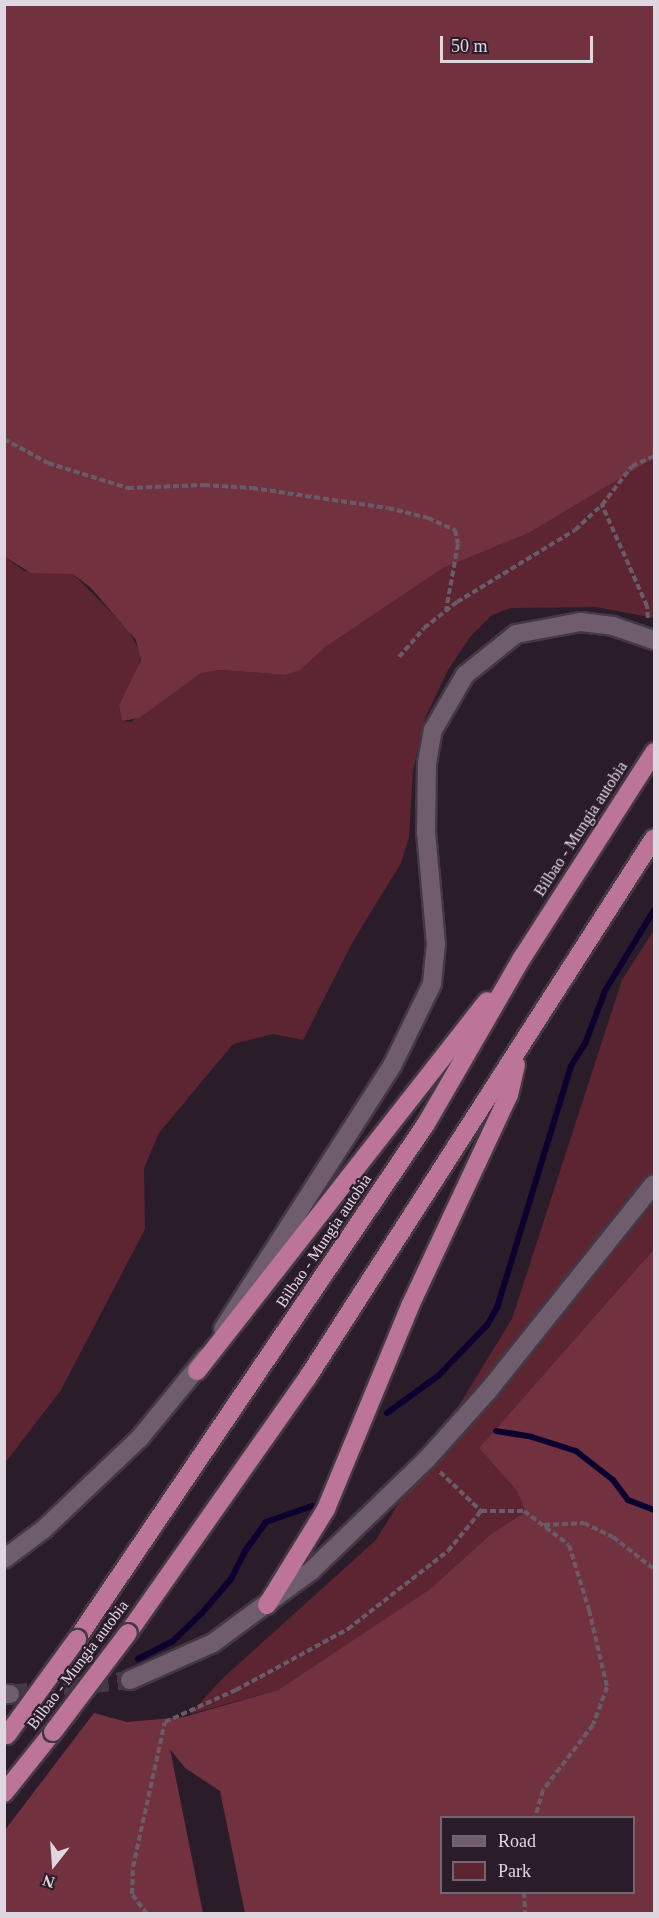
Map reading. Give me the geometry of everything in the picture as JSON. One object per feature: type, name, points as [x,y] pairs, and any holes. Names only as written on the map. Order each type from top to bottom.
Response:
[{"type":"highway","name":"Bilbao - Mungia autobia","points":[[6,1737],[77,1639],[420,1133],[522,958],[654,752]]},
{"type":"highway","name":"Bilbao - Mungia autobia","points":[[4,1792],[128,1633],[308,1377],[519,1052],[654,838]]},
{"type":"highway","points":[[198,1371],[402,1106],[522,958]]},
{"type":"highway","points":[[267,1605],[326,1509],[410,1306],[509,1095],[519,1052]]},
{"type":"street","points":[[4,1559],[99,1478],[198,1371],[252,1280],[392,1066],[416,1025],[432,984],[436,944],[426,833],[427,763],[433,730],[465,675],[516,634],[581,622],[652,638]]},
{"type":"street","points":[[130,1680],[213,1643],[311,1571],[427,1459],[488,1391],[654,1184]]},
{"type":"path","points":[[4,439],[48,463],[128,488],[204,485],[252,488],[388,508],[428,518],[455,530],[458,544],[446,611]]},
{"type":"path","points":[[399,657],[424,628],[446,611],[518,562],[575,530],[602,505],[632,466],[654,456]]},
{"type":"path","points":[[602,505],[647,606],[652,638]]},
{"type":"path","points":[[427,1459],[481,1511],[524,1511],[569,1545],[607,1687],[593,1725],[543,1790],[536,1816]]},
{"type":"path","points":[[147,1914],[132,1894],[133,1868],[165,1722],[236,1690],[348,1629],[448,1551],[481,1511]]},
{"type":"path","points":[[543,1526],[584,1523],[613,1537],[654,1569]]},
{"type":"path","points":[[524,1894],[525,1914]]},
{"type":"green space","points":[[654,458],[654,618],[596,607],[511,608],[492,615],[470,637],[448,670],[425,718],[413,771],[409,837],[401,863],[352,943],[303,1040],[273,1034],[233,1044],[159,1133],[144,1168],[145,1229],[61,1390],[5,1463],[5,557],[24,571],[73,574],[127,628],[141,653],[137,673],[119,707],[122,721],[131,722],[201,673],[221,670],[285,675],[299,670],[324,648],[443,568],[529,533]]},
{"type":"green space","points":[[654,930],[654,1249],[479,1448],[517,1491],[527,1512],[491,1534],[430,1589],[278,1690],[190,1714],[222,1679],[376,1540],[512,1319],[622,980]]},
{"type":"shaded area","points":[[5,4],[654,5],[654,458],[529,533],[443,568],[324,648],[300,670],[285,675],[221,670],[201,673],[139,718],[122,721],[119,706],[141,660],[136,640],[91,588],[73,574],[31,573],[5,557]]},
{"type":"shaded area","points":[[654,1249],[654,1913],[245,1913],[220,1791],[185,1768],[170,1749],[203,1913],[5,1913],[5,1830],[94,1713],[127,1722],[184,1717],[278,1690],[430,1589],[491,1534],[526,1512],[517,1491],[479,1448]]},
{"type":"waterway","points":[[387,1413],[438,1376],[487,1325],[497,1308],[571,1066],[585,1044],[605,991],[654,910]]},
{"type":"waterway","points":[[496,1431],[532,1437],[576,1451],[613,1480],[628,1500],[654,1510]]},
{"type":"waterway","points":[[138,1659],[173,1641],[202,1613],[231,1579],[245,1551],[266,1522],[312,1506]]},
{"type":"tunnel","points":[[10,1694],[130,1680]]}]
